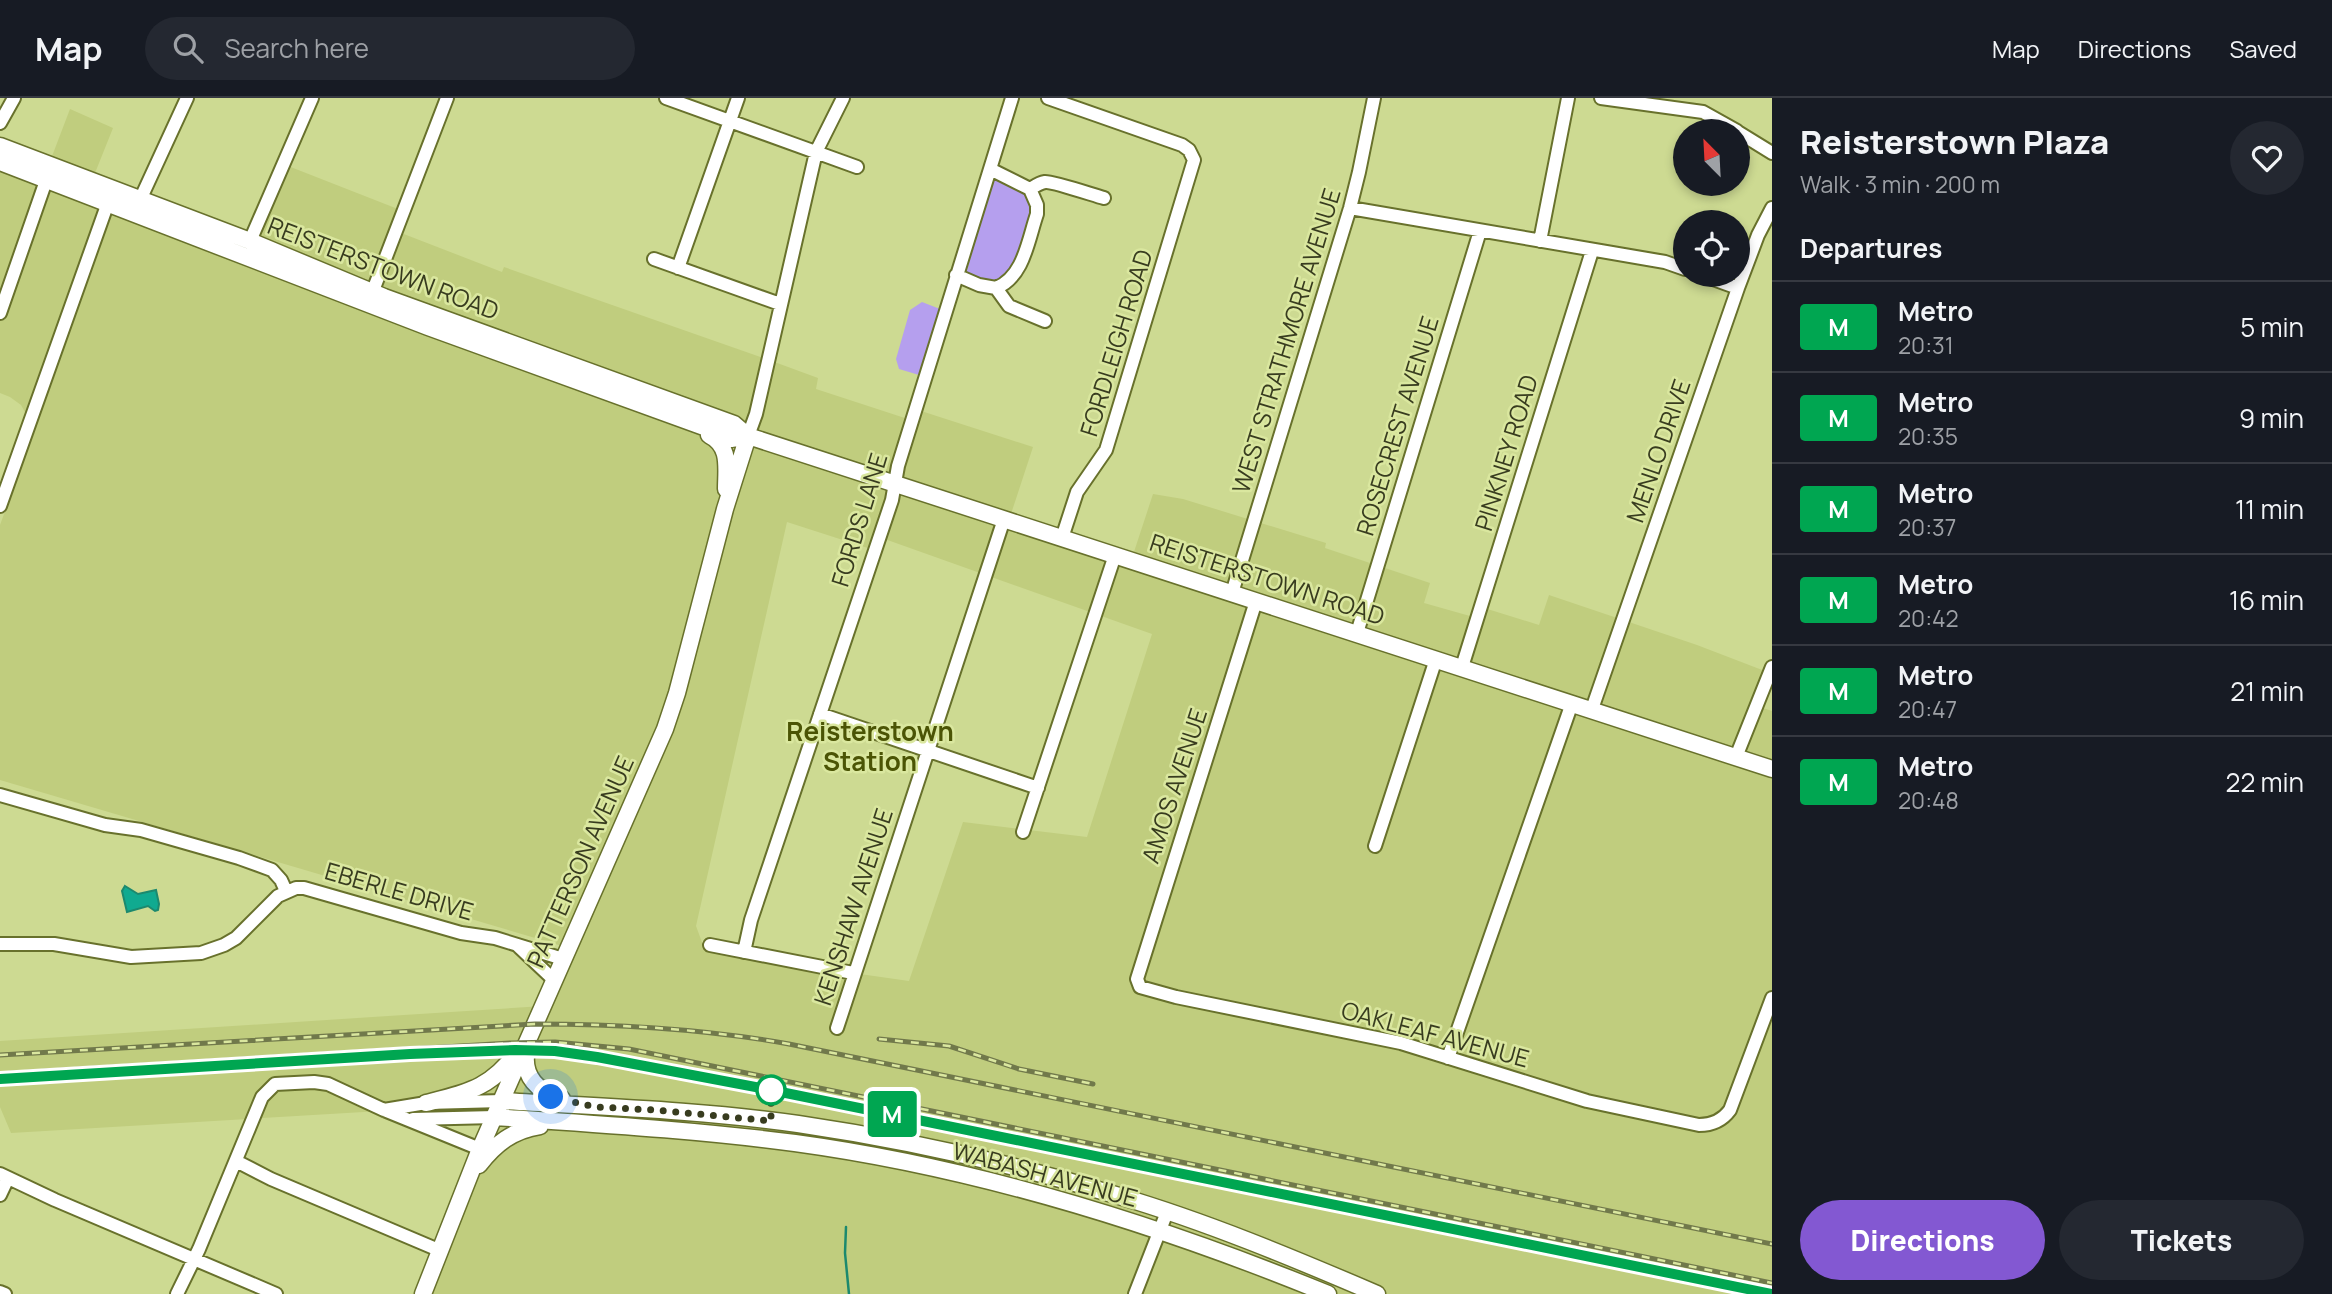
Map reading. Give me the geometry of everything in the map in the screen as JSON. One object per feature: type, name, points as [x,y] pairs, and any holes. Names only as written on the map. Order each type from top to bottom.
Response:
[{"type":"main road","name":"REISTERSTOWN ROAD","points":[[0,146],[49,173],[110,197],[191,236],[540,354],[734,424],[748,436],[1772,769]]},
{"type":"main road","name":"REISTERSTOWN ROAD","points":[[0,162],[49,173]]},
{"type":"main road","name":"REISTERSTOWN ROAD","points":[[110,197],[140,200],[250,242],[491,350],[731,439],[748,436]]},
{"type":"main road","points":[[191,236],[207,234],[244,247],[250,242]]},
{"type":"main road","points":[[491,350],[509,350],[533,358],[540,354]]},
{"type":"main road","points":[[644,405],[712,436],[723,446],[726,458],[725,509]]},
{"type":"main road","name":"PATTERSON AVENUE","points":[[423,1294],[463,1188],[670,715],[725,509],[748,436]]},
{"type":"main road","points":[[426,1103],[476,1089],[487,1083],[510,1062],[532,1032]]},
{"type":"main road","points":[[532,1032],[526,1065],[535,1085],[551,1097],[596,1115]]},
{"type":"main road","name":"WABASH AVENUE","points":[[502,1101],[796,1143],[898,1161],[1035,1193],[1236,1256],[1328,1294]]},
{"type":"main road","points":[[463,1188],[490,1152],[525,1128],[596,1115]]},
{"type":"main road","name":"WABASH AVENUE","points":[[495,1117],[718,1115],[797,1124],[898,1141],[1025,1170],[1167,1212],[1243,1239],[1377,1294]]},
{"type":"street","points":[[0,123],[14,98]]},
{"type":"street","points":[[140,200],[187,98]]},
{"type":"street","points":[[250,242],[312,98]]},
{"type":"street","points":[[370,298],[447,98]]},
{"type":"street","points":[[666,98],[857,167]]},
{"type":"street","points":[[678,268],[738,98]]},
{"type":"street","points":[[748,436],[756,414],[816,152],[843,98]]},
{"type":"street","name":"FORDS LANE","points":[[744,952],[751,920],[890,506],[898,466],[1012,98]]},
{"type":"street","name":"FORDLEIGH ROAD","points":[[1048,98],[1182,145],[1192,154],[1194,166],[1107,450],[1077,492],[1062,538]]},
{"type":"street","name":"WEST STRATHMORE AVENUE","points":[[1233,593],[1350,208],[1374,98]]},
{"type":"street","points":[[1540,241],[1569,98]]},
{"type":"street","points":[[1601,98],[1703,112],[1715,119]]},
{"type":"street","points":[[1750,140],[1772,153]]},
{"type":"street","points":[[956,275],[979,285],[996,288],[1003,285],[1015,275],[1037,214],[1030,189],[990,169]]},
{"type":"street","points":[[0,313],[49,173]]},
{"type":"street","points":[[1030,189],[1041,183],[1052,182],[1104,198]]},
{"type":"street","points":[[0,506],[110,197]]},
{"type":"street","points":[[1350,208],[1673,265]]},
{"type":"street","name":"MENLO DRIVE","points":[[1592,709],[1738,288],[1772,208]]},
{"type":"street","name":"ROSECREST AVENUE","points":[[1357,634],[1480,231]]},
{"type":"street","name":"PINKNEY ROAD","points":[[1462,667],[1591,251]]},
{"type":"street","points":[[654,259],[780,304]]},
{"type":"street","points":[[996,288],[1009,306],[1045,320]]},
{"type":"street","name":"KENSHAW AVENUE","points":[[837,1028],[926,750],[1004,519]]},
{"type":"street","points":[[1023,832],[1115,555]]},
{"type":"street","name":"AMOS AVENUE","points":[[1138,984],[1137,979],[1172,863],[1256,601]]},
{"type":"street","points":[[1376,846],[1436,659]]},
{"type":"street","points":[[1736,757],[1772,667]]},
{"type":"street","points":[[1448,1058],[1572,703]]},
{"type":"street","points":[[820,714],[1038,788]]},
{"type":"street","points":[[0,795],[105,825],[141,830],[239,858],[272,870],[286,891]]},
{"type":"street","name":"EBERLE DRIVE","points":[[0,944],[54,944],[131,957],[201,953],[236,938],[271,901],[296,888],[312,889],[461,933],[495,939],[563,959]]},
{"type":"street","name":"EBERLE DRIVE","points":[[516,945],[554,980]]},
{"type":"street","points":[[710,945],[853,973]]},
{"type":"street","name":"OAKLEAF AVENUE","points":[[1138,984],[1145,990],[1384,1039],[1587,1101],[1699,1125],[1721,1120],[1733,1103],[1772,998]]},
{"type":"street","points":[[177,1294],[262,1097],[270,1087],[281,1083],[320,1082],[480,1149]]},
{"type":"street","name":"WABASH AVENUE","points":[[384,1110],[426,1103],[502,1101]]},
{"type":"street","name":"WABASH AVENUE","points":[[405,1119],[495,1117]]},
{"type":"street","points":[[236,1161],[271,1179],[441,1251]]},
{"type":"street","points":[[0,1195],[4,1176],[276,1294]]},
{"type":"street","points":[[1135,1294],[1167,1212]]},
{"type":"street","points":[[0,1292],[5,1294]]},
{"type":"shaded area","points":[[70,109],[113,128],[89,188],[250,248],[283,164],[403,211],[396,231],[502,272],[504,267],[818,378],[816,389],[914,421],[918,410],[1033,447],[1009,520],[1131,561],[1153,494],[1183,499],[1326,543],[1325,548],[1430,583],[1424,603],[1477,618],[1481,607],[1539,625],[1549,595],[1697,645],[1770,673],[1757,706],[1772,711],[1772,1294],[418,1294],[497,1111],[431,1108],[11,1133],[0,1107],[0,1041],[543,1006],[569,948],[0,780],[0,525],[35,430],[21,405],[0,393],[0,154],[46,172]],"holes":[[[787,522],[877,551],[879,537],[1152,634],[1087,837],[963,822],[909,981],[703,945],[696,926]]]},
{"type":"shaded area","points":[[994,173],[1025,190],[1034,209],[1010,277],[997,285],[966,274]]},
{"type":"shaded area","points":[[922,302],[940,309],[919,375],[899,369],[896,359],[910,310]]},
{"type":"water","points":[[125,886],[138,894],[156,890],[158,910],[148,906],[127,912],[122,891]]},
{"type":"waterway","points":[[846,1227],[845,1253],[849,1294]]},
{"type":"railway","points":[[0,1055],[535,1024],[631,1026],[694,1031],[789,1044],[1772,1244]]},
{"type":"railway","points":[[879,1039],[949,1046],[1019,1069],[1093,1084]]},
{"type":"railway","points":[[0,1074],[510,1043],[555,1042],[629,1049],[1772,1283]]},
{"type":"railway","points":[[545,1051],[597,1057],[771,1090],[1772,1294]]},
{"type":"metro line","name":"M","points":[[0,1079],[410,1054],[555,1051],[771,1090],[1772,1294]]},
{"type":"district","name":"Reisterstown Station","points":[[870,747]]},
{"type":"route","points":[[551,1097],[596,1107],[771,1121],[771,1090]]}]
